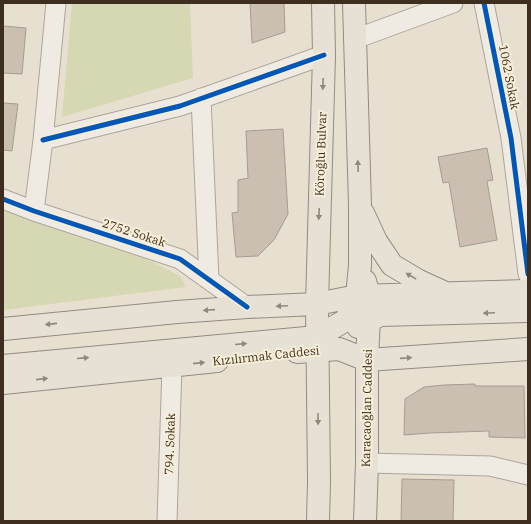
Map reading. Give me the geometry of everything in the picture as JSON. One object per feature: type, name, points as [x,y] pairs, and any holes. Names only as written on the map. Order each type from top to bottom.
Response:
[{"type":"main road","name":"Köroğlu Bulvar","points":[[317,304],[324,55],[323,3]]},
{"type":"main road","points":[[354,3],[360,205],[376,241],[392,265],[446,293]]},
{"type":"main road","name":"Karacaoğlan Caddesi","points":[[360,205],[360,265],[363,296],[369,321],[367,360],[367,464],[364,521]]},
{"type":"main road","points":[[3,329],[177,312],[317,304],[363,296],[528,291]]},
{"type":"main road","points":[[3,366],[317,344],[346,320],[363,296]]},
{"type":"main road","points":[[317,304],[318,521]]},
{"type":"main road","points":[[318,380],[351,330],[380,315],[528,312]]},
{"type":"main road","name":"Kızılırmak Caddesi","points":[[3,383],[172,366],[317,344],[339,349],[367,360],[528,349]]},
{"type":"street","points":[[34,211],[43,140],[56,3]]},
{"type":"street","points":[[355,39],[453,3]]},
{"type":"street","name":"1062 Sokak","points":[[484,3],[511,138],[528,274]]},
{"type":"street","points":[[43,140],[180,106],[324,55]]},
{"type":"street","points":[[201,98],[209,280]]},
{"type":"street","name":"2752 Sokak","points":[[3,199],[34,211],[180,259],[247,307]]},
{"type":"street","name":"794. Sokak","points":[[167,521],[172,366]]},
{"type":"street","points":[[367,464],[490,466],[528,475]]},
{"type":"green space","points":[[72,3],[190,3],[193,78],[62,117]]},
{"type":"green space","points":[[3,210],[137,254],[180,276],[186,287],[3,310]]},
{"type":"building","points":[[250,3],[284,3],[285,32],[252,43]]},
{"type":"building","points":[[3,26],[26,28],[22,74],[3,73]]},
{"type":"building","points":[[3,103],[18,104],[12,151],[3,150]]},
{"type":"building","points":[[283,129],[288,214],[274,240],[258,256],[236,257],[232,213],[238,212],[238,180],[248,178],[246,131]]},
{"type":"building","points":[[487,148],[493,180],[487,181],[497,240],[460,247],[449,182],[443,183],[438,157]]},
{"type":"building","points":[[475,384],[475,386],[524,386],[525,438],[489,437],[489,431],[404,435],[405,399],[424,387]]},
{"type":"building","points":[[402,479],[454,480],[453,521],[401,521]]},
{"type":"cycle path","points":[[484,3],[511,138],[528,274]]},
{"type":"cycle path","points":[[43,140],[180,106],[324,55]]},
{"type":"cycle path","points":[[3,199],[34,211],[180,259],[247,307]]}]
